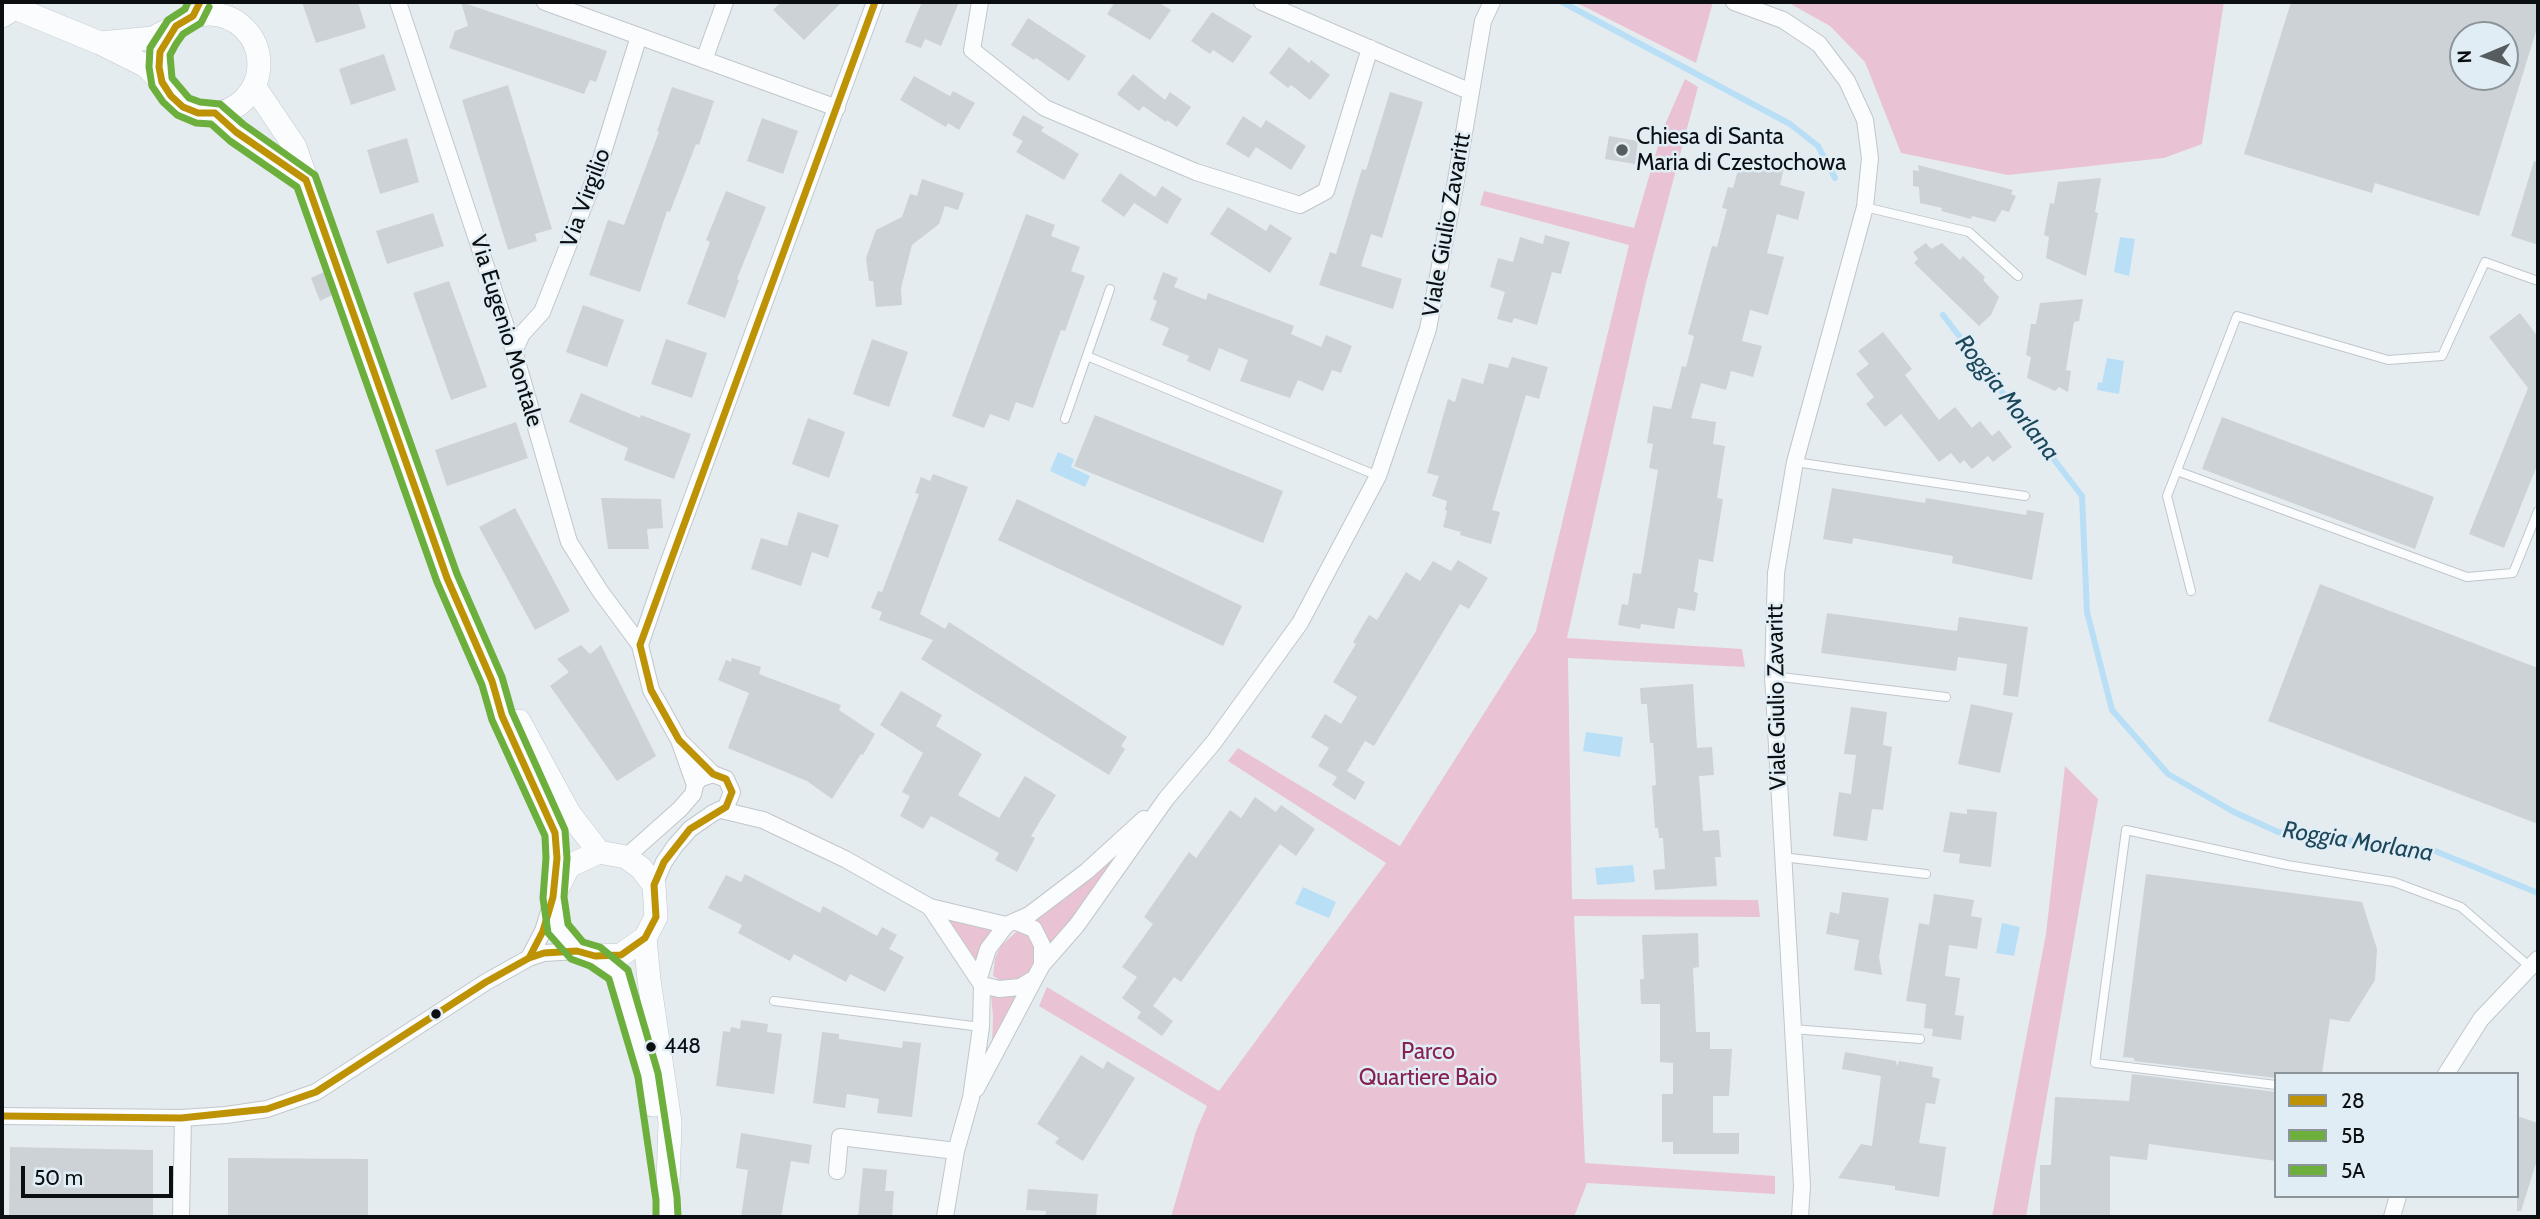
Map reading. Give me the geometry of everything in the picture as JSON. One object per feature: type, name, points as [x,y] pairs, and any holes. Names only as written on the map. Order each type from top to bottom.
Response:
[{"type":"street","name":"Via Eugenio Montale","points":[[398,2],[514,351],[569,542],[600,591],[640,645]]},
{"type":"street","points":[[545,2],[837,108]]},
{"type":"street","points":[[704,60],[725,2]]},
{"type":"street","points":[[763,820],[705,811],[696,804],[679,740],[651,690],[640,645],[669,559],[875,2]]},
{"type":"street","points":[[980,2],[972,50],[1045,108],[1196,172],[1300,205],[1326,191],[1370,48]]},
{"type":"street","points":[[1262,2],[1471,92]]},
{"type":"street","name":"Viale Giulio Zavaritt","points":[[971,1098],[1032,988],[1038,971],[1077,925],[1166,799],[1214,743],[1300,623],[1378,476],[1428,329],[1483,21],[1492,2]]},
{"type":"street","name":"Viale Giulio Zavaritt","points":[[1734,2],[1783,20],[1819,44],[1847,81],[1865,120],[1870,158],[1865,207],[1795,462],[1776,573],[1773,676],[1802,1186],[1800,1217]]},
{"type":"street","points":[[8,9],[100,43],[146,66],[183,107],[198,113],[215,114],[238,105],[254,86],[258,73],[255,46],[249,34],[228,10],[216,14],[190,15],[153,38],[100,43]]},
{"type":"street","points":[[162,82],[160,52],[167,38],[190,15]]},
{"type":"street","name":"Via Virgilio","points":[[514,351],[522,334],[542,312],[596,176],[639,36]]},
{"type":"street","points":[[254,86],[295,147],[447,578],[492,681],[502,716],[555,833],[553,897],[558,929],[586,954],[618,974],[648,1075],[667,1208]]},
{"type":"street","points":[[215,114],[236,132],[306,180]]},
{"type":"street","points":[[492,681],[511,706],[569,813],[599,852]]},
{"type":"street","points":[[2,1116],[183,1118],[267,1109],[316,1092],[486,982],[529,958],[544,953],[621,955],[645,938],[656,917],[654,885],[675,846],[691,829],[726,807],[731,796],[726,779],[713,774],[679,740]]},
{"type":"street","points":[[626,857],[694,790],[699,779],[713,774]]},
{"type":"street","points":[[731,796],[763,820],[845,859],[929,908],[1034,929],[1042,945],[1038,971],[1020,988],[999,989],[981,981],[929,908]]},
{"type":"street","name":"Viale Giulio Zavaritt","points":[[1011,924],[1087,871],[1166,799]]},
{"type":"street","points":[[529,958],[542,931],[553,897],[569,866],[599,852],[626,857],[641,868],[654,885]]},
{"type":"street","points":[[981,981],[988,949],[1011,924]]},
{"type":"street","points":[[645,938],[670,1122],[667,1208]]},
{"type":"street","points":[[2447,1072],[2482,1019],[2534,962]]},
{"type":"street","name":"Viale Giulio Zavaritt","points":[[945,1217],[956,1151],[971,1098],[981,1027],[981,981]]},
{"type":"street","points":[[181,1217],[183,1118]]},
{"type":"street","points":[[837,1171],[840,1137],[956,1151]]},
{"type":"street","points":[[2392,1217],[2397,1198]]},
{"type":"lane","points":[[1865,207],[1969,232],[2018,276]]},
{"type":"lane","points":[[2191,591],[2167,496],[2237,316],[2388,360],[2442,356],[2485,262],[2538,281]]},
{"type":"lane","points":[[1065,419],[1110,289]]},
{"type":"lane","points":[[1087,356],[1378,476]]},
{"type":"lane","points":[[1795,462],[2025,496]]},
{"type":"lane","points":[[2177,471],[2467,577],[2513,573],[2538,511]]},
{"type":"lane","points":[[1773,676],[1946,697]]},
{"type":"lane","points":[[2274,1085],[2095,1063],[2126,830],[2287,865],[2394,882],[2461,907],[2534,962]]},
{"type":"lane","points":[[1782,857],[1926,874]]},
{"type":"lane","points":[[774,1001],[981,1027]]},
{"type":"lane","points":[[1792,1029],[1920,1039]]},
{"type":"green space","points":[[1575,2],[1713,2],[1696,63]]},
{"type":"green space","points":[[1787,2],[2224,2],[2202,144],[2164,158],[2008,175],[1901,153],[1865,62],[1830,26]]},
{"type":"green space","name":"Parco Quartiere Baio","points":[[1685,79],[1698,87],[1646,283],[1567,638],[1742,649],[1745,667],[1568,658],[1572,899],[1758,900],[1760,917],[1574,916],[1585,1163],[1775,1176],[1775,1194],[1587,1183],[1574,1217],[1171,1217],[1196,1131],[1207,1106],[1039,1006],[1047,987],[1219,1091],[1386,863],[1228,761],[1238,748],[1400,846],[1536,631],[1629,245],[1480,205],[1484,191],[1634,228],[1663,129]]},
{"type":"green space","points":[[2065,766],[2098,799],[2026,1217],[1992,1217],[2046,934]]},
{"type":"green space","points":[[1114,856],[1119,857],[1051,945],[1045,933],[1031,921],[1064,900]]},
{"type":"green space","points":[[951,917],[995,926],[983,943],[976,960],[949,922]]},
{"type":"green space","points":[[1017,931],[1024,932],[1029,937],[1037,953],[1032,972],[1013,982],[1004,983],[993,976],[995,958],[1001,946]]},
{"type":"green space","points":[[991,994],[1018,996],[992,1046],[993,1016]]},
{"type":"water","points":[[2120,237],[2135,239],[2129,276],[2114,272]]},
{"type":"water","points":[[2107,358],[2124,361],[2119,394],[2097,390],[2098,382],[2102,383]]},
{"type":"water","points":[[1058,452],[1074,459],[1071,467],[1090,476],[1085,487],[1050,471]]},
{"type":"water","points":[[1586,732],[1623,737],[1620,757],[1583,751]]},
{"type":"water","points":[[1633,865],[1635,882],[1597,885],[1595,868]]},
{"type":"water","points":[[1303,887],[1336,902],[1329,918],[1295,904]]},
{"type":"water","points":[[2002,923],[2020,927],[2014,956],[1996,953]]},
{"type":"building","points":[[302,2],[358,2],[366,28],[316,43]]},
{"type":"building","points":[[461,2],[607,51],[596,82],[590,80],[584,94],[449,48],[455,31],[468,26]]},
{"type":"building","points":[[781,2],[842,2],[804,40],[773,10]]},
{"type":"building","points":[[922,2],[959,2],[941,46],[925,39],[921,48],[905,42]]},
{"type":"building","points":[[1115,2],[1158,2],[1171,10],[1150,40],[1107,14]]},
{"type":"building","points":[[2291,2],[2538,2],[2538,25],[2519,87],[2519,21],[2449,21],[2449,91],[2518,91],[2479,216],[2375,183],[2372,193],[2244,154]]},
{"type":"building","points":[[1212,12],[1252,36],[1233,63],[1213,50],[1210,54],[1191,41]]},
{"type":"building","points":[[1028,18],[1086,56],[1069,81],[1036,58],[1034,60],[1011,45]]},
{"type":"building","points":[[1289,47],[1330,75],[1310,100],[1269,73]]},
{"type":"building","points":[[384,54],[396,90],[351,105],[339,69]]},
{"type":"building","points":[[1133,74],[1165,100],[1170,92],[1191,107],[1177,127],[1143,106],[1139,111],[1117,94]]},
{"type":"building","points":[[914,76],[950,96],[953,91],[975,103],[959,130],[948,123],[946,127],[900,100]]},
{"type":"building","points":[[508,85],[552,229],[535,234],[537,241],[508,250],[462,100]]},
{"type":"building","points":[[672,87],[714,101],[699,145],[696,144],[670,212],[667,211],[640,292],[589,275],[608,220],[624,225],[659,132],[657,131]]},
{"type":"building","points":[[1390,92],[1423,102],[1382,238],[1371,234],[1361,266],[1402,279],[1393,309],[1319,285],[1330,252],[1336,254],[1362,169],[1366,170]]},
{"type":"building","points":[[1023,115],[1044,127],[1041,131],[1079,154],[1064,180],[1016,152],[1023,141],[1012,135]]},
{"type":"building","points":[[1243,116],[1261,128],[1266,120],[1306,146],[1291,170],[1256,147],[1249,158],[1226,144]]},
{"type":"building","points":[[762,118],[798,131],[783,174],[747,161]]},
{"type":"building","name":"Chiesa di Santa Maria di Czestochowa","points":[[1609,136],[1638,141],[1635,164],[1605,159]]},
{"type":"building","points":[[407,138],[419,182],[380,194],[367,150]]},
{"type":"building","points":[[1742,157],[1784,168],[1780,185],[1805,192],[1798,220],[1777,214],[1767,253],[1784,257],[1768,315],[1750,310],[1742,341],[1762,346],[1753,377],[1731,371],[1726,390],[1701,383],[1691,418],[1716,422],[1713,444],[1725,446],[1717,498],[1723,499],[1713,562],[1699,559],[1694,592],[1698,593],[1695,611],[1678,608],[1674,629],[1641,624],[1640,629],[1618,625],[1622,604],[1628,605],[1633,573],[1641,574],[1658,470],[1649,468],[1653,444],[1647,443],[1653,406],[1671,409],[1682,366],[1686,367],[1694,336],[1688,334],[1712,246],[1717,247],[1727,209],[1722,208],[1728,187],[1733,188]]},
{"type":"building","points":[[2534,161],[2538,162],[2538,245],[2511,236]]},
{"type":"building","points":[[1918,165],[2013,190],[2011,194],[2016,196],[2009,212],[2002,210],[1995,222],[1941,211],[1942,208],[1920,203],[1919,187],[1913,186],[1913,170],[1919,171]]},
{"type":"building","points":[[1120,173],[1155,197],[1162,186],[1182,199],[1167,224],[1134,203],[1124,217],[1101,201]]},
{"type":"building","points":[[2101,178],[2095,212],[2098,213],[2086,276],[2046,258],[2049,237],[2044,235],[2050,203],[2054,204],[2058,182]]},
{"type":"building","points":[[922,179],[964,193],[958,210],[945,206],[939,224],[912,245],[901,288],[902,305],[876,307],[873,281],[869,281],[866,258],[876,230],[902,217],[910,194],[917,196]]},
{"type":"building","points":[[726,191],[766,207],[737,279],[739,280],[725,318],[687,304],[710,242],[706,240]]},
{"type":"building","points":[[1228,207],[1266,231],[1270,224],[1292,238],[1270,273],[1210,234]]},
{"type":"building","points":[[433,213],[444,246],[387,264],[376,231]]},
{"type":"building","points":[[1026,214],[1055,225],[1051,236],[1080,247],[1071,271],[1085,276],[1065,331],[1061,330],[1033,408],[1016,402],[1009,421],[990,414],[984,428],[952,416]]},
{"type":"building","points":[[1545,235],[1570,242],[1561,274],[1552,272],[1537,325],[1514,318],[1512,323],[1497,319],[1505,292],[1490,287],[1498,258],[1513,262],[1520,237],[1543,244]]},
{"type":"building","points":[[1926,243],[1931,249],[1942,243],[1960,260],[1963,256],[1985,277],[1983,280],[1999,297],[1991,315],[1979,326],[1914,263],[1918,259],[1913,252]]},
{"type":"building","points":[[324,272],[332,295],[320,301],[311,278]]},
{"type":"building","points":[[1163,272],[1178,278],[1174,287],[1206,300],[1208,293],[1294,326],[1291,334],[1321,347],[1326,335],[1352,346],[1341,373],[1332,370],[1323,391],[1298,380],[1290,398],[1240,381],[1248,360],[1219,348],[1210,371],[1187,361],[1189,356],[1162,345],[1169,328],[1150,320],[1157,301],[1153,299]]},
{"type":"building","points":[[449,281],[487,387],[451,400],[413,293]]},
{"type":"building","points":[[2083,299],[2079,321],[2074,322],[2066,370],[2071,371],[2068,392],[2059,387],[2055,391],[2027,378],[2031,357],[2026,355],[2031,324],[2036,324],[2040,303]]},
{"type":"building","points":[[583,305],[624,320],[607,367],[566,352]]},
{"type":"building","points":[[2520,313],[2538,337],[2538,463],[2504,548],[2469,534],[2528,388],[2489,337]]},
{"type":"building","points":[[1883,332],[1912,369],[1905,375],[1939,420],[1955,407],[1972,428],[1980,421],[1992,436],[1999,430],[2012,447],[1993,462],[1988,456],[1972,469],[1964,460],[1960,464],[1951,453],[1939,462],[1901,414],[1885,427],[1866,404],[1874,397],[1856,374],[1869,364],[1858,351]]},
{"type":"building","points":[[666,339],[707,353],[692,398],[651,384]]},
{"type":"building","points":[[872,339],[908,352],[889,407],[853,394]]},
{"type":"building","points":[[1512,357],[1548,367],[1539,399],[1526,395],[1492,510],[1500,512],[1491,544],[1443,527],[1447,501],[1432,496],[1439,476],[1427,473],[1448,399],[1455,402],[1462,378],[1483,384],[1489,363],[1508,368]]},
{"type":"building","points":[[581,393],[640,418],[641,415],[691,434],[674,479],[624,460],[628,448],[569,422]]},
{"type":"building","points":[[1095,415],[1283,491],[1263,543],[1074,466]]},
{"type":"building","points":[[2222,417],[2434,497],[2415,549],[2202,469]]},
{"type":"building","points":[[808,418],[845,432],[829,478],[792,464]]},
{"type":"building","points":[[516,422],[528,458],[447,486],[435,450]]},
{"type":"building","points":[[933,474],[968,487],[920,614],[945,629],[949,622],[1127,737],[1121,746],[1125,749],[1109,775],[921,659],[933,640],[879,620],[882,612],[871,608],[878,591],[882,592],[919,494],[915,493],[921,477],[930,481]]},
{"type":"building","points":[[1832,488],[1925,503],[1926,498],[2026,515],[2027,510],[2044,513],[2032,580],[1952,563],[1953,556],[1853,538],[1852,544],[1823,539]]},
{"type":"building","points":[[601,498],[661,499],[663,528],[647,529],[649,549],[608,549]]},
{"type":"building","points":[[1017,499],[1242,606],[1223,646],[998,540]]},
{"type":"building","points":[[515,508],[570,611],[535,630],[479,527]]},
{"type":"building","points":[[798,512],[839,525],[828,558],[812,552],[801,586],[751,569],[761,538],[787,546]]},
{"type":"building","points":[[1458,560],[1488,578],[1469,609],[1460,604],[1374,746],[1365,741],[1347,771],[1365,782],[1355,800],[1332,785],[1337,777],[1318,766],[1329,748],[1311,737],[1325,714],[1341,724],[1357,697],[1333,682],[1356,644],[1353,642],[1369,615],[1377,620],[1406,572],[1420,581],[1433,561],[1451,571]]},
{"type":"building","points":[[2320,584],[2538,668],[2538,824],[2268,721]]},
{"type":"building","points":[[1827,613],[1957,631],[1959,617],[2028,627],[2018,697],[2003,695],[2007,664],[1958,657],[1956,671],[1821,653]]},
{"type":"building","points":[[581,645],[590,654],[601,645],[656,756],[617,781],[550,686],[569,672],[557,659]]},
{"type":"building","points":[[732,658],[761,667],[759,674],[841,705],[839,710],[875,734],[832,799],[807,781],[728,748],[749,693],[718,680],[726,660],[731,662]]},
{"type":"building","points":[[1693,684],[1697,748],[1712,747],[1714,775],[1699,776],[1703,831],[1719,830],[1721,857],[1715,857],[1717,886],[1655,890],[1653,870],[1665,869],[1663,838],[1659,838],[1658,828],[1655,828],[1653,743],[1650,743],[1647,704],[1641,704],[1640,688]]},
{"type":"building","points":[[901,691],[942,715],[936,726],[982,754],[958,795],[999,818],[1025,776],[1056,795],[1031,836],[1035,838],[1017,872],[995,860],[999,853],[931,816],[923,829],[900,816],[910,796],[902,792],[923,753],[880,725]]},
{"type":"building","points":[[1971,704],[2013,713],[2000,773],[1958,764]]},
{"type":"building","points":[[1851,707],[1887,712],[1883,745],[1892,747],[1883,810],[1872,809],[1867,841],[1833,836],[1839,792],[1851,794],[1856,755],[1844,754]]},
{"type":"building","points":[[1255,797],[1276,812],[1281,805],[1315,829],[1296,856],[1280,844],[1181,982],[1174,977],[1153,1006],[1173,1021],[1162,1036],[1137,1018],[1141,1012],[1122,998],[1137,977],[1122,967],[1153,924],[1144,917],[1189,852],[1196,858],[1230,810],[1241,818]]},
{"type":"building","points":[[1967,809],[1997,812],[1991,867],[1959,863],[1960,854],[1943,852],[1950,812],[1967,814]]},
{"type":"building","points":[[745,874],[820,913],[823,906],[877,936],[882,927],[897,935],[889,949],[904,957],[885,992],[850,974],[846,982],[794,954],[790,961],[738,933],[742,925],[708,908],[726,875],[741,882]]},
{"type":"building","points":[[2146,874],[2362,902],[2377,949],[2375,980],[2349,1022],[2330,1019],[2322,1072],[2274,1072],[2274,1078],[2134,1061],[2134,1058],[2123,1057]]},
{"type":"building","points":[[1842,892],[1889,898],[1879,957],[1882,975],[1854,970],[1859,940],[1826,934],[1830,912],[1839,914]]},
{"type":"building","points":[[1934,894],[1974,900],[1971,916],[1982,918],[1977,949],[1949,945],[1945,976],[1960,978],[1955,1015],[1964,1016],[1961,1040],[1932,1036],[1933,1029],[1924,1028],[1926,1004],[1906,1001],[1919,923],[1929,925]]},
{"type":"building","points":[[1698,933],[1699,967],[1693,968],[1696,1032],[1710,1032],[1710,1049],[1732,1049],[1729,1096],[1713,1096],[1713,1133],[1739,1133],[1739,1154],[1673,1154],[1673,1142],[1662,1142],[1662,1094],[1673,1094],[1673,1063],[1660,1062],[1660,1004],[1641,1004],[1640,979],[1644,979],[1642,935]]},
{"type":"building","points":[[741,1020],[768,1024],[767,1032],[782,1034],[774,1094],[716,1086],[723,1031],[730,1032],[731,1027],[740,1029]]},
{"type":"building","points":[[822,1032],[839,1034],[839,1039],[902,1048],[903,1041],[921,1043],[912,1117],[877,1113],[879,1099],[847,1094],[845,1108],[813,1103]]},
{"type":"building","points":[[1845,1052],[1896,1061],[1897,1066],[1899,1061],[1933,1067],[1932,1077],[1940,1079],[1935,1104],[1926,1103],[1919,1143],[1946,1147],[1939,1197],[1895,1190],[1895,1186],[1838,1178],[1861,1144],[1872,1146],[1881,1076],[1842,1069]]},
{"type":"building","points":[[1081,1055],[1103,1069],[1107,1061],[1135,1078],[1083,1161],[1055,1143],[1059,1138],[1037,1124]]},
{"type":"building","points":[[2132,1074],[2274,1092],[2274,1161],[2149,1144],[2147,1160],[2110,1156],[2110,1217],[2040,1217],[2040,1165],[2051,1165],[2055,1097],[2129,1101]]},
{"type":"building","points":[[2519,1117],[2538,1123],[2538,1157],[2521,1211],[2517,1211]]},
{"type":"building","points":[[741,1133],[812,1145],[809,1164],[791,1161],[781,1217],[741,1217],[748,1170],[736,1168]]},
{"type":"building","points":[[10,1147],[153,1150],[153,1217],[9,1217]]},
{"type":"building","points":[[228,1158],[368,1159],[368,1217],[228,1217]]},
{"type":"building","points":[[863,1168],[887,1170],[885,1191],[894,1191],[892,1217],[858,1217]]},
{"type":"building","points":[[1028,1189],[1098,1194],[1096,1217],[1045,1217],[1046,1211],[1026,1210]]},
{"type":"waterway","name":"Roggia Morlana","points":[[1562,2],[1790,124],[1818,146],[1835,178]]},
{"type":"waterway","name":"Roggia Morlana","points":[[1943,315],[2082,496],[2087,612],[2112,710],[2168,774],[2234,812],[2278,832],[2435,851],[2538,893]]},
{"type":"transit line","name":"5B","points":[[188,2],[185,9],[168,20],[150,48],[152,86],[163,102],[177,115],[196,123],[211,124],[230,141],[297,187],[437,582],[482,685],[492,720],[545,836],[543,898],[548,933],[571,959],[590,966],[609,979],[638,1077],[656,1200],[656,1217]]},
{"type":"transit line","name":"28","points":[[200,2],[193,16],[176,26],[160,52],[162,82],[171,96],[183,107],[198,113],[215,113],[236,132],[306,180],[447,578],[492,681],[502,716],[555,833],[557,858],[553,897],[543,931],[529,958],[488,981]]},
{"type":"transit line","name":"28","points":[[2,1116],[181,1118],[267,1109],[316,1092],[486,982],[529,958],[544,953],[577,951],[595,956],[621,955],[645,938],[656,917],[654,885],[664,862],[690,829],[726,807],[732,792],[726,779],[713,774],[679,740],[651,690],[640,645],[875,2]]},
{"type":"transit line","name":"5A","points":[[209,7],[201,23],[183,34],[170,55],[172,78],[189,98],[220,104],[243,124],[315,175],[457,574],[502,677],[512,712],[565,830],[567,858],[564,897],[568,924],[583,942],[600,947],[628,970],[658,1073],[678,1217]]},
{"type":"place","name":"Chiesa di Santa Maria di Czestochowa","points":[[1622,150]]},
{"type":"place","name":"448","points":[[651,1047]]}]
